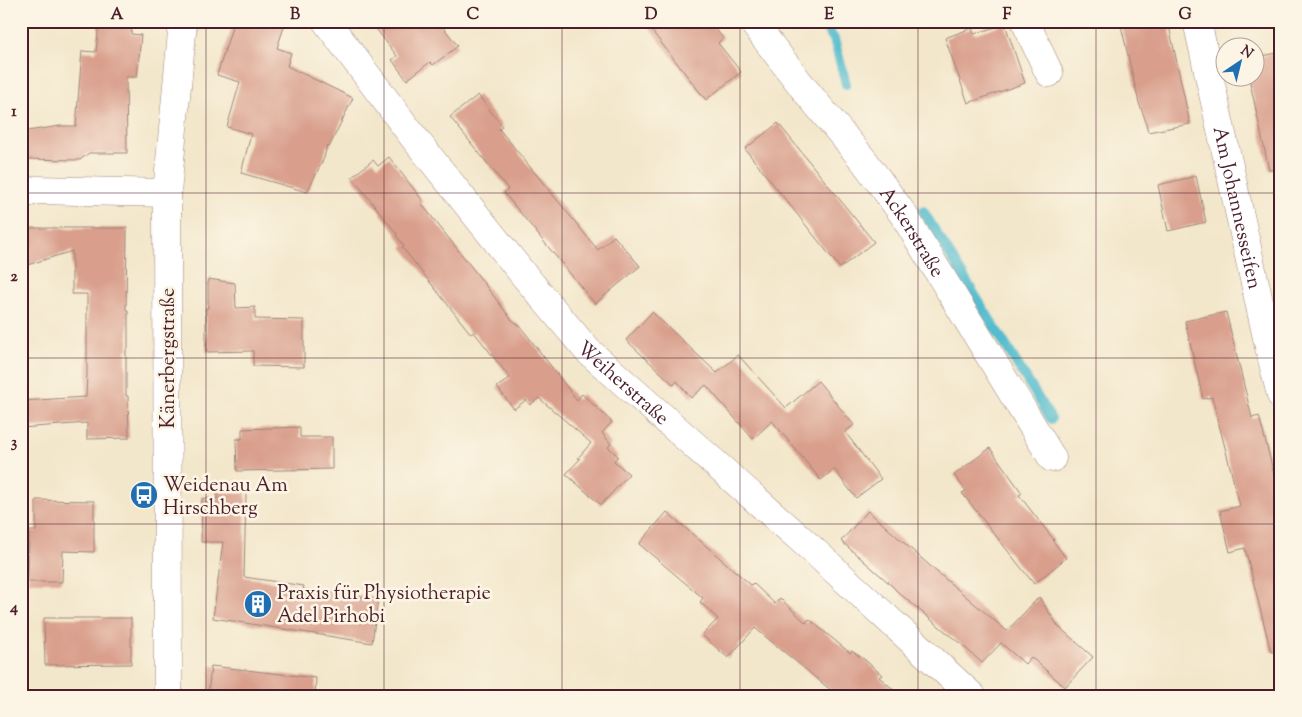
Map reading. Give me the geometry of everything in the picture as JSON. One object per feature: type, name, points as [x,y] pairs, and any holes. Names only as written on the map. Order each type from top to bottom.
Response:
[{"type":"street","name":"Känerbergstraße","points":[[168,696],[167,193],[183,21]]},
{"type":"street","name":"Weiherstraße","points":[[326,21],[427,154],[523,274],[587,350],[814,551],[972,696]]},
{"type":"street","name":"Ackerstraße","points":[[752,21],[805,90],[865,162],[903,214],[1052,458]]},
{"type":"street","points":[[1025,21],[1049,73]]},
{"type":"street","name":"Am Johannesseifen","points":[[1197,21],[1281,395]]},
{"type":"street","points":[[21,195],[36,190],[167,193]]},
{"type":"building","points":[[99,21],[132,21],[131,34],[141,35],[137,77],[126,77],[127,153],[89,153],[80,160],[21,159],[21,132],[60,126],[76,126],[82,51],[96,52]]},
{"type":"building","points":[[234,21],[286,21],[277,48],[291,53],[287,66],[353,98],[329,147],[327,145],[324,158],[307,192],[241,173],[251,134],[227,127],[240,82],[217,75]]},
{"type":"building","points":[[370,21],[438,21],[458,46],[433,65],[430,62],[407,80],[392,60],[397,56]]},
{"type":"building","points":[[644,21],[709,21],[723,38],[718,43],[741,72],[706,100]]},
{"type":"building","points":[[1120,21],[1168,21],[1190,124],[1148,132],[1139,103]]},
{"type":"building","points":[[1005,24],[1025,83],[968,103],[945,38],[972,28],[974,34]]},
{"type":"building","points":[[1281,52],[1281,169],[1269,170],[1251,88],[1264,88],[1264,56]]},
{"type":"building","points":[[478,95],[502,126],[499,129],[598,250],[614,236],[640,266],[595,304],[504,193],[508,189],[450,117]]},
{"type":"building","points":[[778,123],[874,242],[840,268],[745,149]]},
{"type":"building","points":[[389,157],[423,201],[421,203],[577,400],[582,394],[612,422],[602,433],[611,444],[608,447],[618,456],[614,461],[629,474],[601,505],[566,474],[591,443],[539,398],[530,405],[526,400],[514,409],[497,387],[510,378],[474,332],[471,334],[402,247],[404,246],[397,234],[352,177],[373,160],[378,166]]},
{"type":"building","points":[[1196,176],[1206,222],[1168,231],[1158,185]]},
{"type":"building","points":[[21,228],[127,228],[126,310],[128,310],[128,349],[126,350],[126,396],[128,396],[129,438],[87,439],[87,423],[21,428],[21,401],[86,397],[87,294],[72,294],[72,251],[21,267]]},
{"type":"building","points":[[208,279],[235,283],[236,308],[255,307],[255,319],[304,320],[304,367],[253,366],[253,351],[206,352]]},
{"type":"building","points":[[652,312],[717,373],[738,355],[786,408],[818,381],[854,425],[845,432],[881,479],[856,498],[834,469],[821,480],[772,421],[753,439],[706,385],[691,398],[677,381],[674,385],[626,340]]},
{"type":"building","points":[[1226,312],[1252,418],[1259,416],[1281,501],[1281,651],[1271,652],[1245,548],[1230,552],[1220,511],[1240,506],[1212,397],[1203,399],[1185,321]]},
{"type":"building","points":[[300,427],[300,437],[332,437],[332,469],[237,471],[236,439],[242,439],[242,429]]},
{"type":"building","points":[[990,448],[1022,493],[1019,495],[1066,558],[1034,584],[962,493],[966,491],[954,475]]},
{"type":"building","points":[[217,492],[246,493],[244,577],[304,586],[303,589],[378,599],[372,643],[213,618],[223,542],[201,542],[202,498],[217,499]]},
{"type":"building","points":[[36,500],[94,501],[94,552],[63,551],[62,582],[28,582],[29,531],[36,531]]},
{"type":"building","points":[[868,511],[1007,631],[1039,597],[1058,626],[1093,657],[1065,687],[1031,657],[1025,664],[1001,643],[982,663],[841,541]]},
{"type":"building","points":[[667,512],[751,585],[753,583],[775,604],[780,598],[806,623],[809,619],[850,653],[852,651],[865,660],[882,675],[879,677],[901,696],[838,696],[755,628],[728,658],[702,635],[718,619],[700,602],[703,598],[639,544]]},
{"type":"building","points":[[44,618],[131,618],[131,664],[45,665]]},
{"type":"building","points":[[211,666],[316,678],[315,696],[208,696]]},
{"type":"waterway","points":[[821,21],[834,39],[846,84]]},
{"type":"waterway","points":[[923,211],[1051,419]]},
{"type":"place","name":"Weidenau Am Hirschberg","points":[[144,495]]},
{"type":"place","name":"Praxis für Physiotherapie Adel Pirhobi","points":[[258,604]]}]
